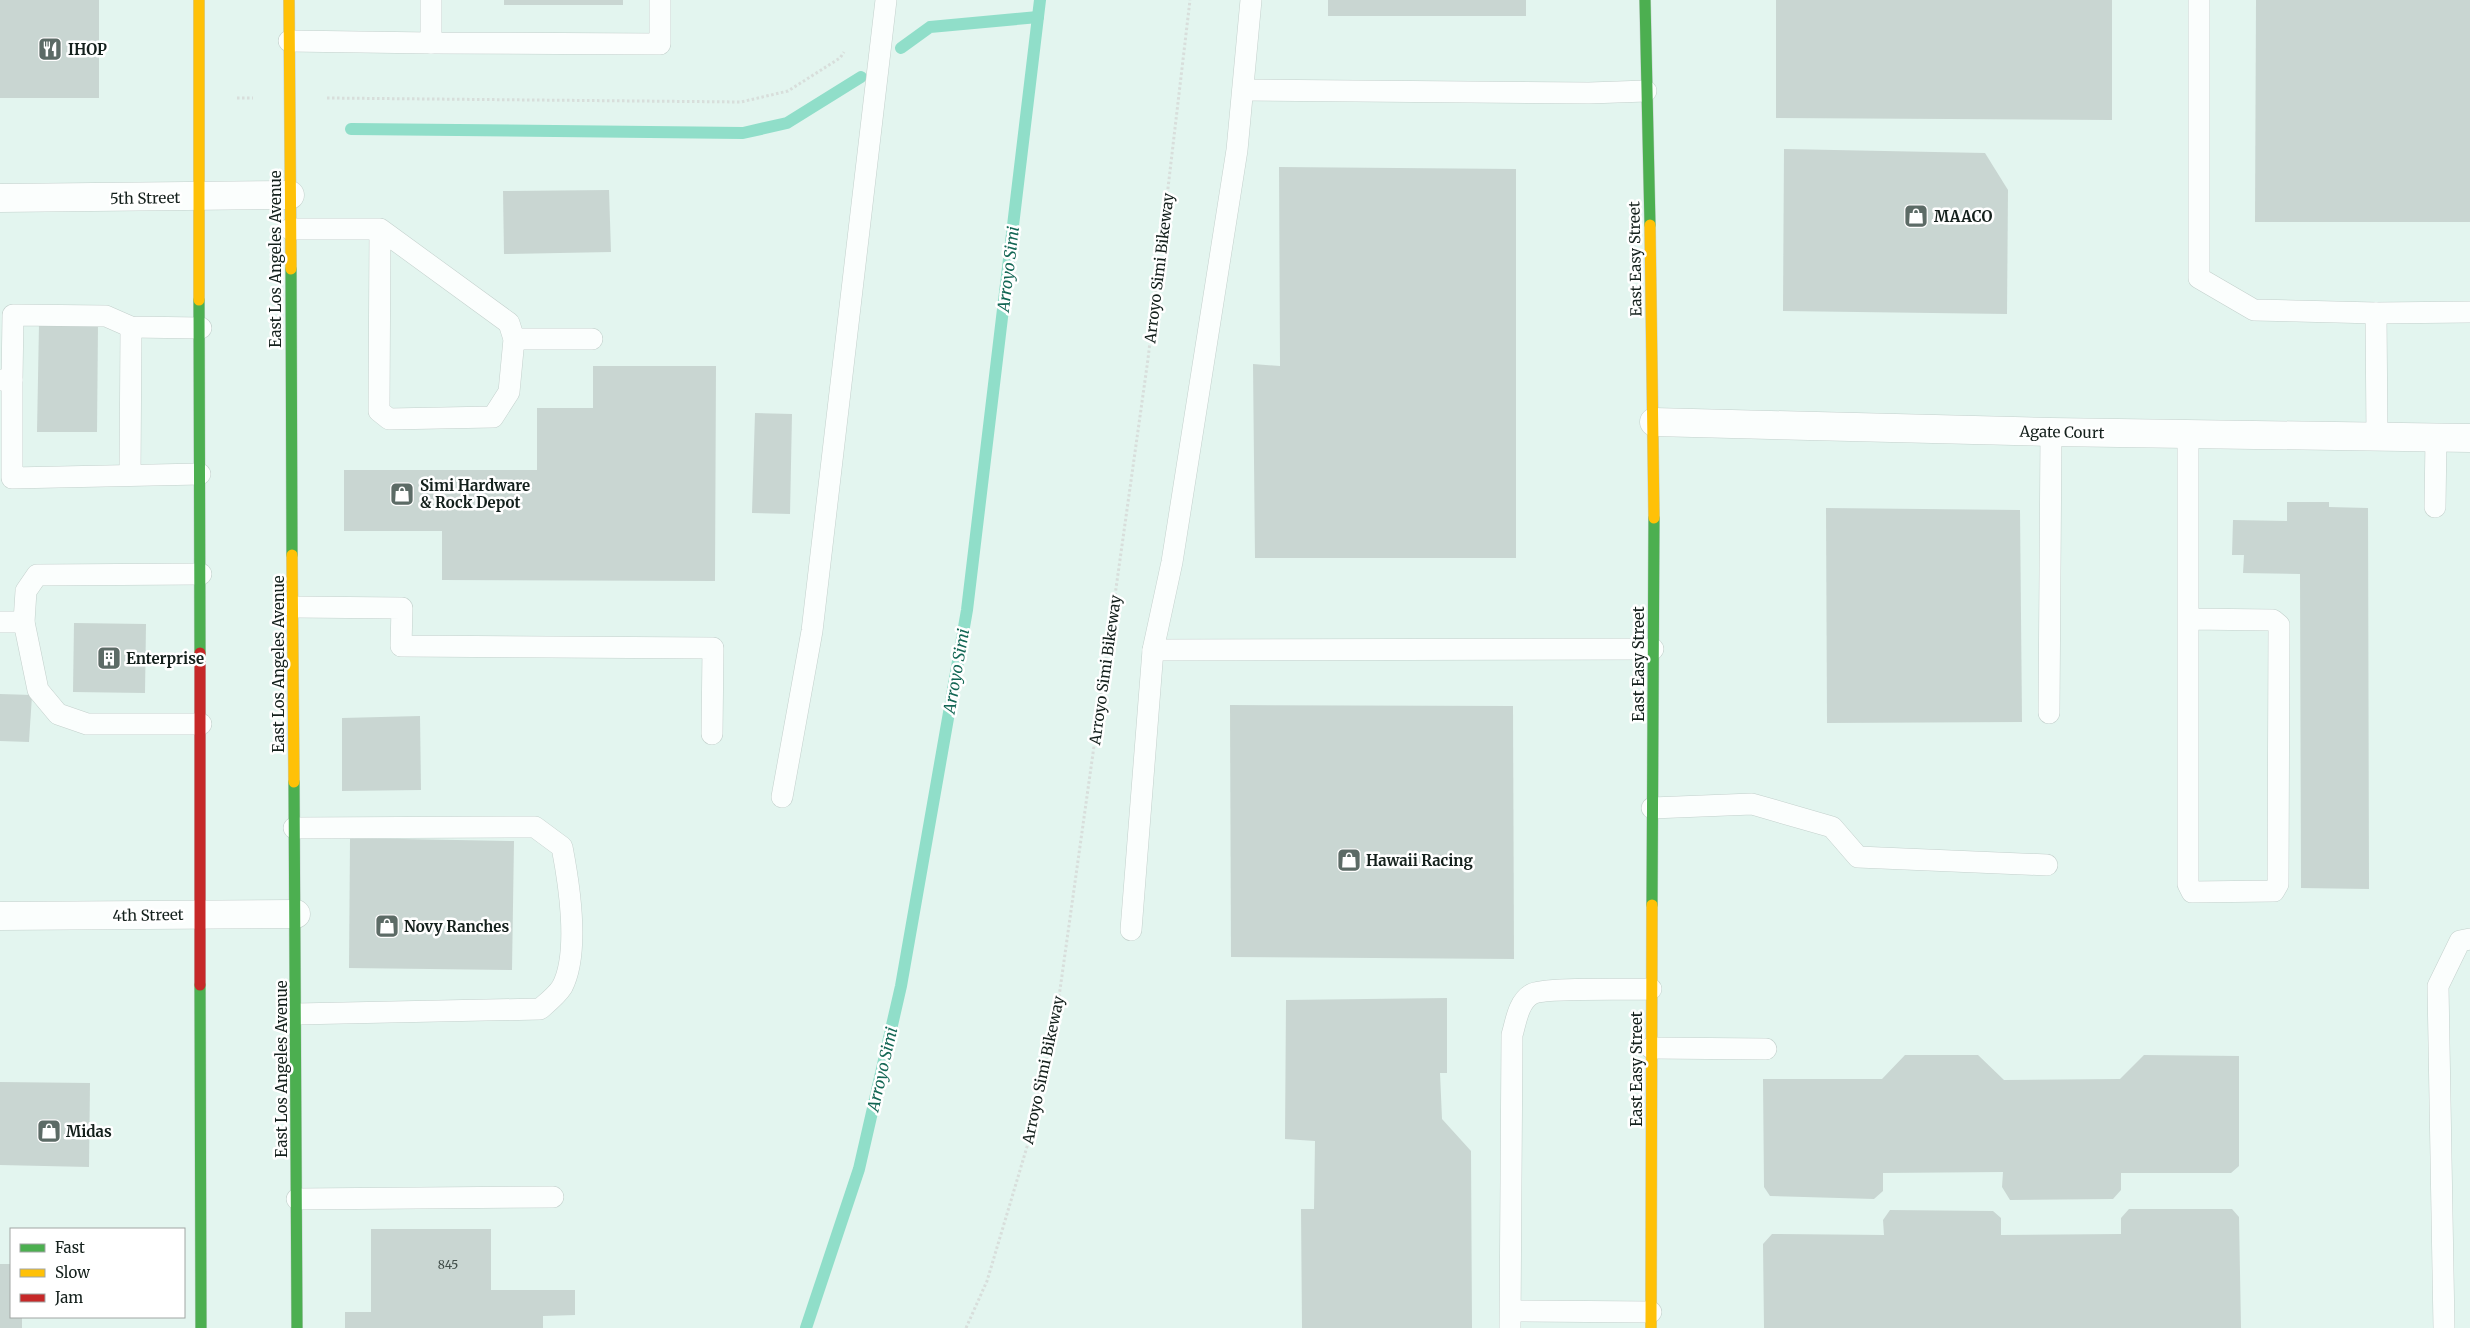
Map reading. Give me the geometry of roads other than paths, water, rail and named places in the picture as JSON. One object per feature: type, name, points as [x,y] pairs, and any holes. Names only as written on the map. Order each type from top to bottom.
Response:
[{"type":"main road","points":[[199,0],[201,328],[201,1328]]},
{"type":"main road","name":"East Los Angeles Avenue","points":[[289,0],[297,1328]]},
{"type":"main road","name":"East Easy Street","points":[[1645,0],[1654,422],[1651,1320]]},
{"type":"street","name":"5th Street","points":[[0,198],[290,195]]},
{"type":"street","name":"Agate Court","points":[[1654,422],[2051,432],[2470,438]]},
{"type":"street","name":"4th Street","points":[[0,916],[296,914]]},
{"type":"lane","points":[[431,0],[431,43]]},
{"type":"lane","points":[[289,41],[660,44],[660,0]]},
{"type":"lane","points":[[782,797],[812,631],[886,0]]},
{"type":"lane","points":[[1131,930],[1153,650],[1174,552],[1237,150],[1251,0]]},
{"type":"lane","points":[[2199,0],[2199,278],[2254,310],[2376,313],[2470,312]]},
{"type":"lane","points":[[1243,90],[1646,91]]},
{"type":"lane","points":[[290,229],[380,229],[509,323],[514,339],[509,392],[493,417],[389,419],[379,411],[380,229]]},
{"type":"lane","points":[[2376,313],[2377,437]]},
{"type":"lane","points":[[200,474],[12,478],[6,380],[13,315],[106,316],[131,327],[201,328]]},
{"type":"lane","points":[[130,475],[131,327]]},
{"type":"lane","points":[[514,339],[592,339]]},
{"type":"lane","points":[[2048,713],[2051,432]]},
{"type":"lane","points":[[2188,434],[2188,619],[2188,884],[2192,892],[2274,891],[2278,884],[2279,625],[2273,620],[2188,619]]},
{"type":"lane","points":[[2435,507],[2436,438]]},
{"type":"lane","points":[[201,574],[37,575],[26,591],[24,622],[38,690],[58,714],[87,724],[201,724]]},
{"type":"lane","points":[[293,607],[402,608],[401,646],[713,648],[712,734]]},
{"type":"lane","points":[[0,622],[24,622]]},
{"type":"lane","points":[[1153,650],[1653,650]]},
{"type":"lane","points":[[1652,808],[1752,804],[1832,827],[1858,857],[2047,865]]},
{"type":"lane","points":[[294,828],[535,827],[562,847],[571,894],[570,962],[562,988],[540,1009],[296,1014]]},
{"type":"lane","points":[[2444,1328],[2438,986],[2460,941],[2470,939]]},
{"type":"lane","points":[[1651,989],[1549,991],[1532,994],[1520,1008],[1512,1035],[1510,1320],[1651,1320]]},
{"type":"lane","points":[[1651,1048],[1766,1049]]},
{"type":"lane","points":[[296,1199],[553,1197]]},
{"type":"waterway","name":"Arroyo Simi","points":[[806,1328],[859,1169],[901,986],[967,610],[1040,0]]},
{"type":"waterway","points":[[901,48],[930,27],[1038,17]]},
{"type":"waterway","points":[[351,129],[743,133],[787,123],[861,77]]},
{"type":"place","name":"IHOP","points":[[50,49]]},
{"type":"place","name":"MAACO","points":[[1916,216]]},
{"type":"place","name":"Simi Hardware & Rock Depot","points":[[402,494]]},
{"type":"place","name":"Enterprise","points":[[109,658]]},
{"type":"place","name":"Hawaii Racing","points":[[1349,860]]},
{"type":"place","name":"Novy Ranches","points":[[387,926]]},
{"type":"place","name":"Midas","points":[[49,1131]]}]
